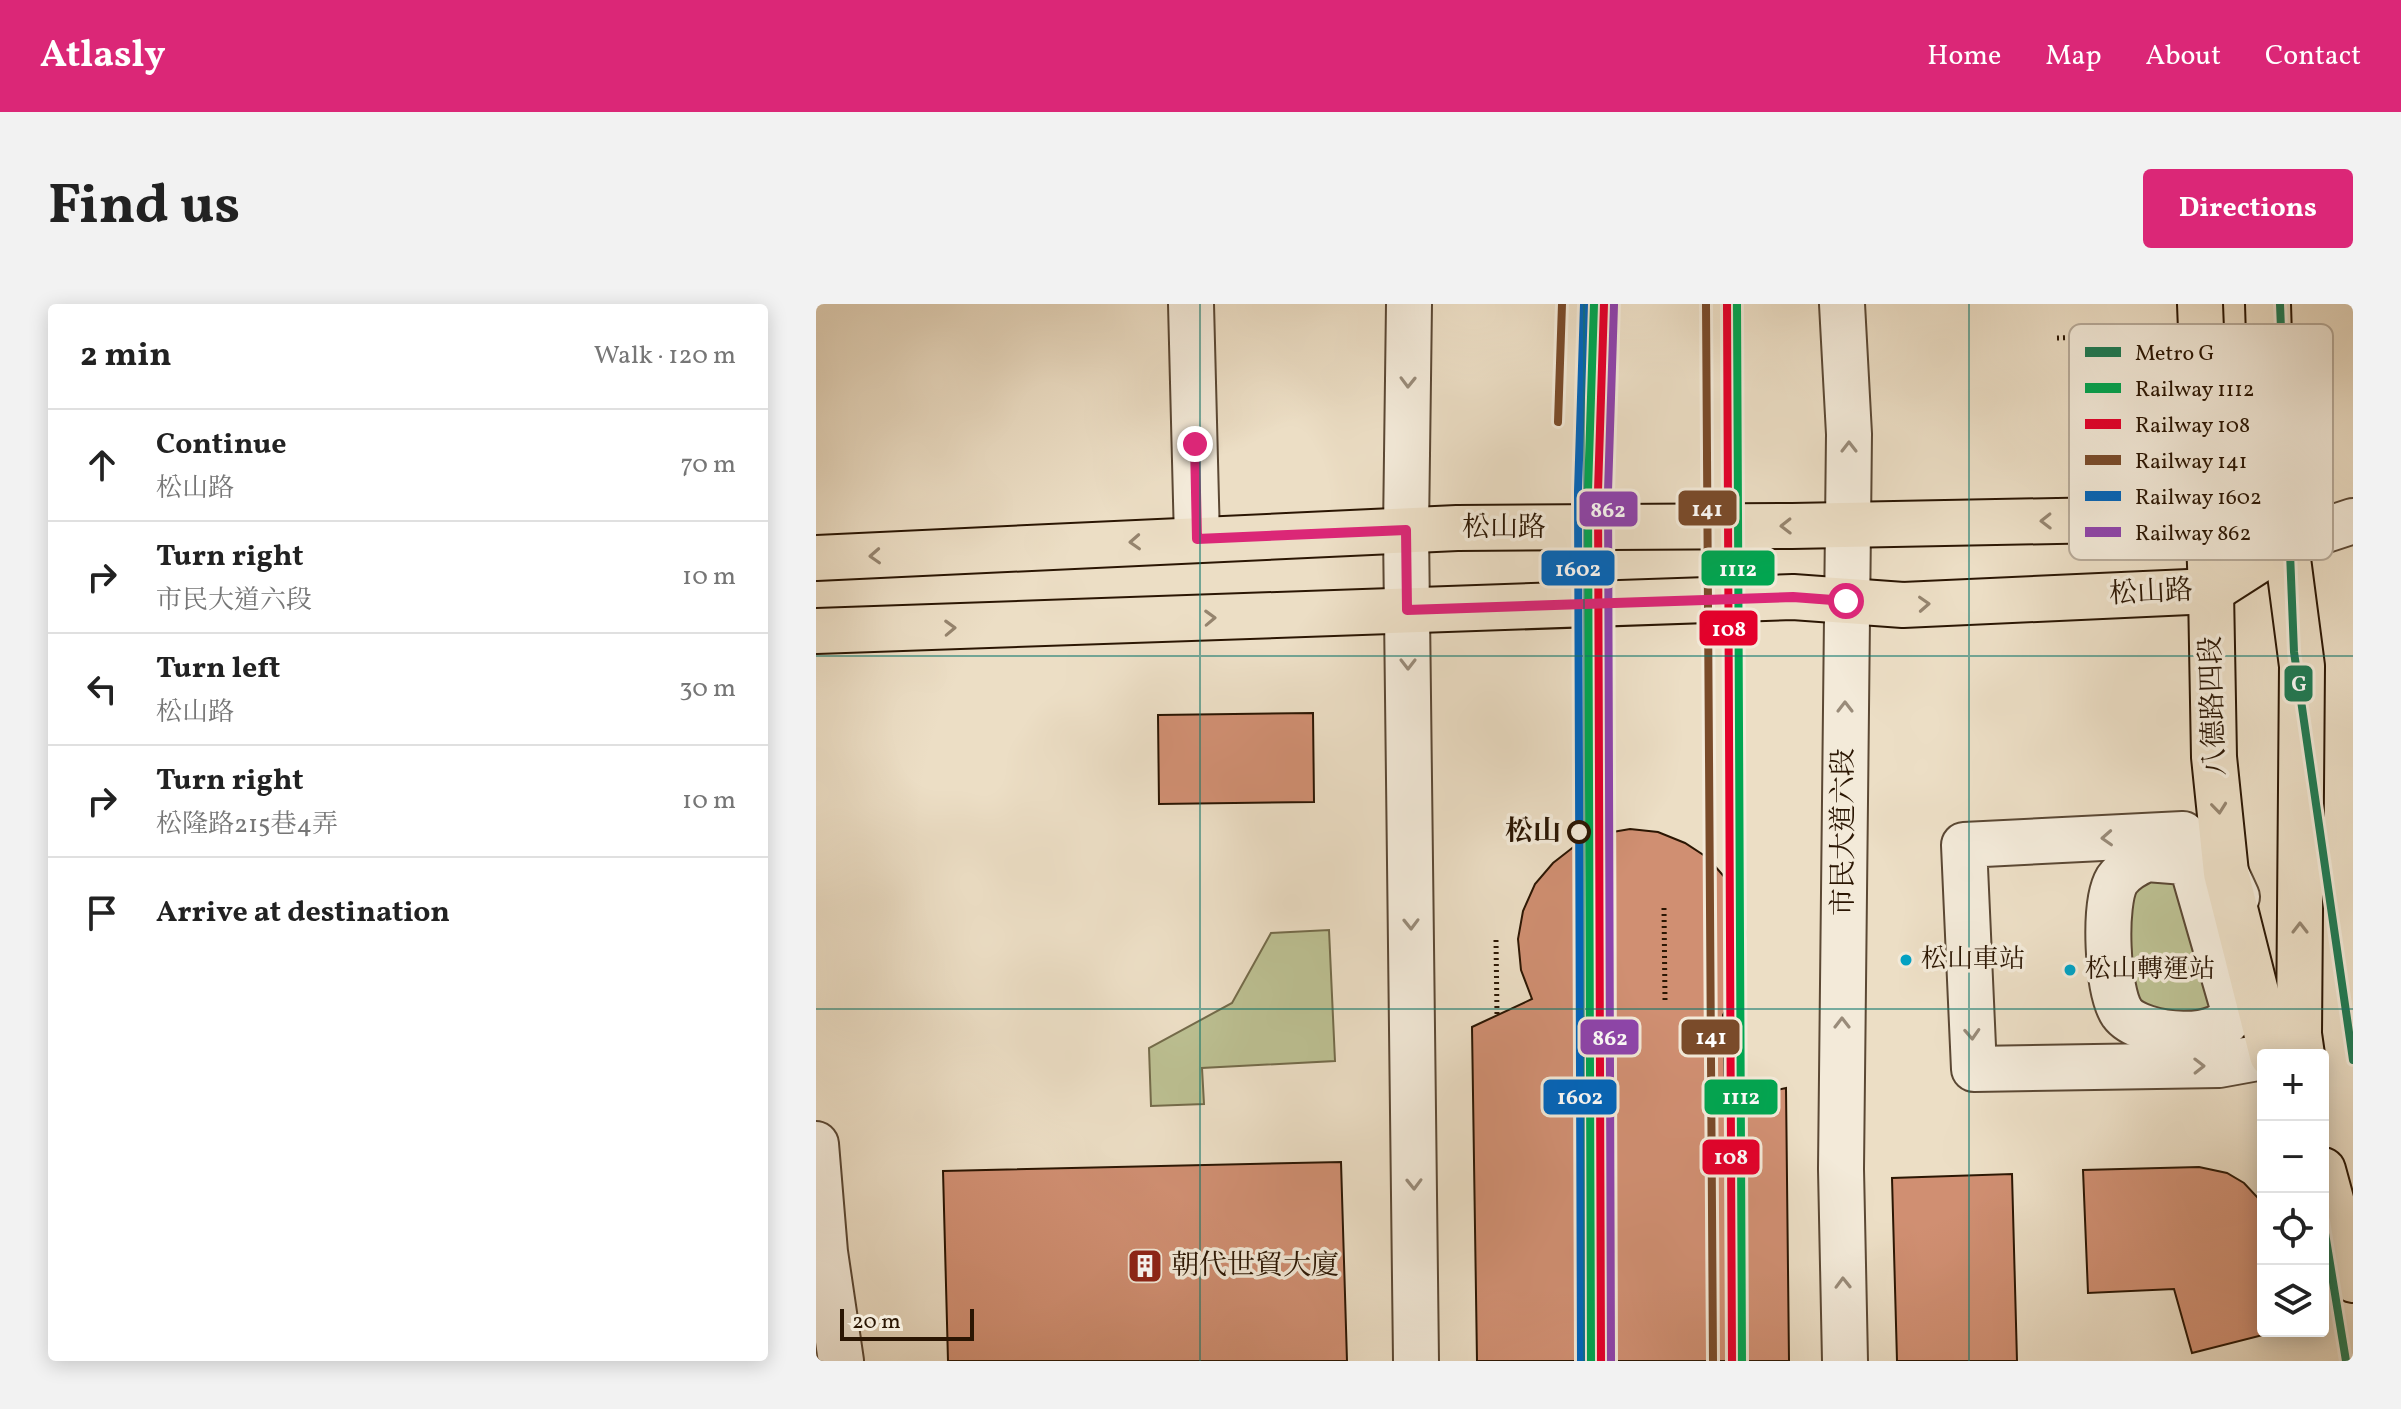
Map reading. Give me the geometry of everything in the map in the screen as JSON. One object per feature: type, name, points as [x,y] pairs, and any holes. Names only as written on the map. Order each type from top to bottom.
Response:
[{"type":"main road","name":"八德路四段","points":[[2200,304],[2201,324]]},
{"type":"main road","points":[[2268,304],[2269,324]]},
{"type":"main road","name":"松山路","points":[[816,558],[1406,530],[2069,521]]},
{"type":"main road","name":"八德路四段","points":[[2210,560],[2214,757],[2210,873],[2284,1049]]},
{"type":"main road","name":"松山路","points":[[816,631],[1793,597],[1903,605],[2211,591],[2259,560]]},
{"type":"main road","points":[[2284,1049],[2302,666],[2288,560]]},
{"type":"main road","points":[[2329,1192],[2353,1280]]},
{"type":"street","points":[[1191,304],[1197,539]]},
{"type":"street","points":[[1409,304],[1406,530],[1416,1361]]},
{"type":"street","name":"市民大道六段","points":[[1842,304],[1849,434],[1841,1169],[1845,1361]]},
{"type":"street","points":[[2333,528],[2353,521]]},
{"type":"street","points":[[2210,873],[2183,834],[1964,845],[1974,1069],[2219,1065],[2257,1056]]},
{"type":"street","points":[[816,1144],[825,1252],[841,1361]]},
{"type":"path","points":[[2057,338],[2069,338]]},
{"type":"path","points":[[1664,908],[1665,1000]]},
{"type":"path","points":[[1496,940],[1497,1015]]},
{"type":"green space","points":[[2148,876],[2180,884],[2217,1014],[2147,1013],[2127,984],[2130,890]]},
{"type":"green space","points":[[1329,930],[1335,1061],[1202,1068],[1204,1104],[1151,1106],[1149,1048],[1232,1003],[1271,933]]},
{"type":"building","points":[[1313,713],[1314,802],[1159,804],[1158,715]]},
{"type":"building","points":[[1630,829],[1658,832],[1685,843],[1708,858],[1727,880],[1740,906],[1746,933],[1746,962],[1737,990],[1723,1015],[1725,1102],[1786,1088],[1789,1361],[1477,1361],[1472,1027],[1532,999],[1521,970],[1518,939],[1523,911],[1535,884],[1553,863],[1576,845],[1601,834]]},
{"type":"building","name":"朝代世貿大廈","points":[[1341,1162],[1347,1361],[948,1361],[943,1171]]},
{"type":"building","points":[[2199,1167],[2227,1173],[2244,1183],[2257,1197],[2257,1337],[2192,1353],[2174,1289],[2088,1293],[2083,1170]]},
{"type":"building","points":[[2012,1174],[2017,1361],[1897,1361],[1892,1178]]},
{"type":"metro line","name":"G","points":[[2280,304],[2281,324]]},
{"type":"metro line","name":"G","points":[[2290,560],[2294,652],[2353,1060]]},
{"type":"metro line","name":"G","points":[[2329,1258],[2346,1361]]},
{"type":"rail line","name":"141","points":[[1558,422],[1562,304]]},
{"type":"rail line","name":"1602","points":[[1581,1361],[1578,491],[1584,304]]},
{"type":"rail line","name":"1112","points":[[1591,1361],[1588,491],[1594,304]]},
{"type":"rail line","name":"108","points":[[1601,1361],[1598,491],[1604,304]]},
{"type":"rail line","name":"141","points":[[1706,304],[1713,1361]]},
{"type":"rail line","name":"108","points":[[1727,304],[1732,1361]]},
{"type":"rail line","name":"1112","points":[[1737,304],[1742,1361]]},
{"type":"rail line","name":"862","points":[[1611,1361],[1608,491],[1614,305]]},
{"type":"place","name":"松山","points":[[1579,832]]},
{"type":"place","name":"松山車站","points":[[1906,960]]},
{"type":"place","name":"松山轉運站","points":[[2070,970]]},
{"type":"place","name":"朝代世貿大廈","points":[[1145,1266]]},
{"type":"route","points":[[1195,444],[1197,539],[1406,530],[1407,610],[1793,597],[1846,601]]}]
